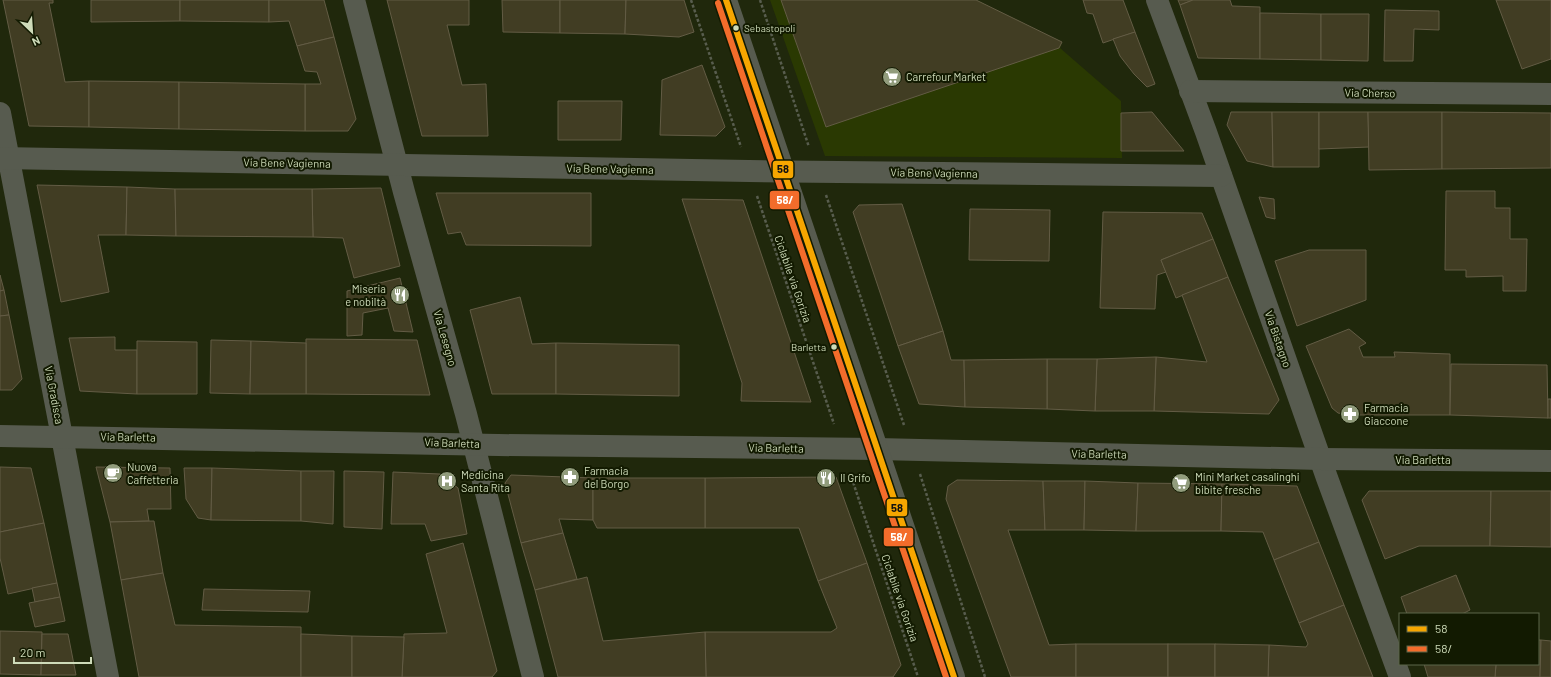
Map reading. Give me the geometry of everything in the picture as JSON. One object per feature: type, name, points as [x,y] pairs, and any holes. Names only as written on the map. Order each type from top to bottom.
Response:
[{"type":"street","name":"Via Lesegno","points":[[354,0],[397,165],[474,444],[533,677]]},
{"type":"street","points":[[726,0],[954,677]]},
{"type":"street","name":"Via Bistagno","points":[[1157,0],[1400,677]]},
{"type":"street","name":"Via Cherso","points":[[1190,91],[1551,94]]},
{"type":"street","name":"Via Gradisca","points":[[0,113],[5,158],[62,436],[108,677]]},
{"type":"street","name":"Via Bene Vagienna","points":[[5,158],[784,172],[1221,176]]},
{"type":"street","name":"Via Barletta","points":[[0,436],[474,444],[842,448],[1321,459],[1551,460]]},
{"type":"path","name":"Ciclabile via Gorizia","points":[[691,0],[918,677]]},
{"type":"path","points":[[760,0],[912,450],[985,677]]},
{"type":"shaded area","points":[[770,0],[976,0],[1062,42],[1060,48],[1121,101],[1122,158],[825,156]]},
{"type":"building","points":[[3,0],[53,0],[53,3],[49,3],[65,82],[89,81],[89,127],[29,126]]},
{"type":"building","points":[[91,0],[180,0],[180,21],[91,22]]},
{"type":"building","points":[[180,0],[269,0],[269,22],[180,21]]},
{"type":"building","points":[[269,0],[324,0],[334,37],[297,46],[289,21],[269,22]]},
{"type":"building","points":[[387,0],[469,0],[469,25],[447,25],[462,85],[486,84],[488,136],[422,136]]},
{"type":"building","points":[[502,0],[560,0],[560,33],[503,32]]},
{"type":"building","points":[[560,0],[626,0],[625,34],[560,33]]},
{"type":"building","points":[[626,0],[684,0],[694,32],[679,37],[625,34]]},
{"type":"building","name":"Carrefour Market","points":[[781,0],[976,0],[1062,42],[1059,48],[826,127]]},
{"type":"building","points":[[1083,0],[1123,0],[1135,32],[1103,43],[1093,14],[1087,13]]},
{"type":"building","points":[[1178,0],[1193,0],[1180,5]]},
{"type":"building","points":[[1193,0],[1230,0],[1232,6],[1260,7],[1260,59],[1198,58],[1180,5]]},
{"type":"building","points":[[1496,0],[1551,0],[1551,59],[1522,69]]},
{"type":"building","points":[[1385,10],[1439,11],[1439,30],[1414,29],[1413,61],[1384,61]]},
{"type":"building","points":[[1260,13],[1321,14],[1321,60],[1260,59]]},
{"type":"building","points":[[1321,14],[1369,14],[1368,61],[1321,60]]},
{"type":"building","points":[[1135,32],[1155,84],[1147,87],[1134,74],[1120,56],[1113,39]]},
{"type":"building","points":[[334,37],[356,119],[348,131],[305,131],[305,84],[321,84],[317,72],[305,71],[297,46]]},
{"type":"building","points":[[702,65],[725,127],[716,136],[660,135],[662,80]]},
{"type":"building","points":[[89,81],[179,82],[179,129],[89,127]]},
{"type":"building","points":[[179,82],[305,84],[305,131],[179,129]]},
{"type":"building","points":[[558,101],[622,101],[621,140],[558,140]]},
{"type":"building","points":[[1152,112],[1184,151],[1121,151],[1121,113]]},
{"type":"building","points":[[1231,112],[1272,112],[1273,167],[1247,161],[1227,125]]},
{"type":"building","points":[[1272,112],[1319,112],[1319,167],[1273,167]]},
{"type":"building","points":[[1319,112],[1368,112],[1369,147],[1319,149]]},
{"type":"building","points":[[1368,112],[1442,112],[1442,169],[1369,170]]},
{"type":"building","points":[[1442,112],[1551,113],[1551,168],[1442,169]]},
{"type":"building","points":[[37,185],[127,187],[126,235],[98,235],[109,292],[61,302]]},
{"type":"building","points":[[127,187],[175,189],[176,236],[126,235]]},
{"type":"building","points":[[381,188],[400,266],[354,278],[343,238],[313,237],[312,189]]},
{"type":"building","points":[[175,189],[312,189],[313,237],[176,236]]},
{"type":"building","points":[[1446,191],[1495,191],[1495,208],[1510,208],[1510,239],[1527,239],[1526,291],[1503,291],[1503,276],[1466,277],[1466,270],[1445,270]]},
{"type":"building","points":[[436,193],[591,193],[591,246],[466,245],[461,232],[448,234]]},
{"type":"building","points":[[1259,197],[1274,199],[1275,219],[1266,217]]},
{"type":"building","points":[[682,199],[743,200],[811,402],[741,401],[742,383]]},
{"type":"building","points":[[902,204],[943,331],[898,346],[853,212],[859,205]]},
{"type":"building","points":[[970,209],[1050,210],[1049,261],[969,260]]},
{"type":"building","points":[[1103,212],[1202,213],[1213,239],[1161,260],[1166,272],[1157,275],[1155,309],[1100,308]]},
{"type":"building","points":[[1213,239],[1228,277],[1176,298],[1161,260]]},
{"type":"building","points":[[1309,250],[1366,250],[1366,300],[1297,326],[1275,261]]},
{"type":"building","points":[[0,275],[4,290],[0,291]]},
{"type":"building","points":[[1228,277],[1279,400],[1269,414],[1154,411],[1156,357],[1207,362],[1182,295]]},
{"type":"building","points":[[400,278],[413,332],[394,331],[388,308],[363,313],[362,335],[347,336],[347,291]]},
{"type":"building","points":[[4,290],[9,315],[0,316],[0,291]]},
{"type":"building","points":[[520,297],[532,344],[556,343],[556,394],[492,394],[470,310]]},
{"type":"building","points":[[9,315],[22,379],[12,390],[0,390],[0,316]]},
{"type":"building","points":[[1349,329],[1366,343],[1359,347],[1363,357],[1395,357],[1394,352],[1450,354],[1450,415],[1349,415],[1338,413],[1332,408],[1306,346]]},
{"type":"building","points":[[943,331],[951,360],[964,360],[965,407],[919,404],[898,346]]},
{"type":"building","points":[[115,337],[115,350],[137,350],[137,394],[80,391],[69,338]]},
{"type":"building","points":[[306,339],[417,340],[430,395],[306,394]]},
{"type":"building","points":[[211,340],[251,341],[250,394],[210,393]]},
{"type":"building","points":[[137,341],[197,342],[197,394],[137,394]]},
{"type":"building","points":[[251,341],[306,343],[306,394],[250,394]]},
{"type":"building","points":[[556,343],[679,345],[679,396],[556,394]]},
{"type":"building","points":[[1156,357],[1154,411],[1095,411],[1097,359]]},
{"type":"building","points":[[1047,359],[1097,359],[1095,411],[1047,409]]},
{"type":"building","points":[[1047,359],[1047,409],[965,407],[964,360]]},
{"type":"building","points":[[1451,364],[1547,365],[1548,418],[1450,415]]},
{"type":"building","points":[[1548,399],[1551,399],[1551,418],[1548,418]]},
{"type":"building","points":[[0,467],[31,468],[44,523],[0,532]]},
{"type":"building","points":[[96,467],[170,468],[171,509],[147,509],[149,521],[110,522]]},
{"type":"building","points":[[184,468],[212,468],[211,520],[198,518],[186,499]]},
{"type":"building","points":[[212,468],[301,471],[301,521],[211,520]]},
{"type":"building","points":[[301,471],[334,471],[333,524],[301,521]]},
{"type":"building","points":[[344,471],[384,472],[382,529],[344,527]]},
{"type":"building","points":[[393,472],[440,474],[458,488],[467,534],[431,541],[425,524],[391,524]]},
{"type":"building","points":[[511,475],[593,478],[593,520],[559,519],[563,533],[521,543],[505,483]]},
{"type":"building","points":[[836,477],[867,563],[818,581],[799,528],[705,528],[705,478]]},
{"type":"building","points":[[593,478],[705,478],[705,528],[597,528],[593,520]]},
{"type":"building","points":[[957,480],[1043,481],[1045,530],[1008,530],[1049,645],[1076,644],[1076,677],[1011,677],[946,499],[948,486]]},
{"type":"building","points":[[1043,481],[1085,481],[1084,530],[1045,530]]},
{"type":"building","points":[[1085,481],[1138,483],[1136,531],[1084,530]]},
{"type":"building","points":[[1138,483],[1222,484],[1221,531],[1136,531]]},
{"type":"building","points":[[1222,484],[1297,486],[1319,542],[1274,560],[1263,532],[1221,531]]},
{"type":"building","points":[[1369,491],[1491,491],[1490,546],[1419,546],[1385,559],[1362,500]]},
{"type":"building","points":[[1491,491],[1551,491],[1551,547],[1490,546]]},
{"type":"building","points":[[154,521],[163,573],[121,580],[110,522]]},
{"type":"building","points":[[44,523],[57,583],[8,594],[0,558],[0,532]]},
{"type":"building","points":[[563,533],[577,579],[535,590],[521,543]]},
{"type":"building","points":[[1319,542],[1344,605],[1299,623],[1274,560]]},
{"type":"building","points":[[463,543],[497,671],[492,677],[402,677],[404,634],[447,633],[426,554]]},
{"type":"building","points":[[867,563],[901,665],[893,677],[706,677],[705,632],[831,632],[837,628],[818,581]]},
{"type":"building","points":[[163,573],[175,625],[301,627],[301,677],[139,677],[121,580]]},
{"type":"building","points":[[1456,575],[1470,610],[1464,613],[1407,613],[1401,597]]},
{"type":"building","points":[[587,577],[603,641],[705,632],[706,677],[558,677],[535,590]]},
{"type":"building","points":[[57,583],[60,597],[35,602],[32,588]]},
{"type":"building","points":[[204,589],[310,591],[308,612],[202,610]]},
{"type":"building","points":[[60,597],[65,621],[35,627],[29,603]]},
{"type":"building","points":[[1344,605],[1373,677],[1268,677],[1269,645],[1306,647],[1308,644],[1299,623]]},
{"type":"building","points":[[0,631],[42,632],[41,675],[0,674]]},
{"type":"building","points":[[42,634],[68,634],[76,675],[41,675]]},
{"type":"building","points":[[301,634],[352,636],[352,677],[301,677]]},
{"type":"building","points":[[352,636],[404,637],[402,677],[352,677]]},
{"type":"building","points":[[1539,640],[1541,640],[1540,677],[1495,677],[1496,665],[1539,665]]},
{"type":"building","points":[[1541,640],[1551,641],[1551,677],[1540,677]]},
{"type":"building","points":[[1076,644],[1168,644],[1168,677],[1076,677]]},
{"type":"building","points":[[1168,644],[1215,644],[1215,677],[1168,677]]},
{"type":"building","points":[[1215,644],[1269,645],[1268,677],[1215,677]]},
{"type":"building","points":[[1424,665],[1496,665],[1495,677],[1428,677]]},
{"type":"transit line","name":"58","points":[[726,0],[954,677]]},
{"type":"transit line","name":"58/","points":[[718,3],[946,677]]},
{"type":"place","name":"Sebastopoli","points":[[736,28]]},
{"type":"place","name":"Carrefour Market","points":[[892,77]]},
{"type":"place","name":"Miseria e nobiltà","points":[[400,295]]},
{"type":"place","name":"Barletta","points":[[834,347]]},
{"type":"place","name":"Farmacia Giaccone","points":[[1350,414]]},
{"type":"place","name":"Nuova Caffetteria","points":[[113,473]]},
{"type":"place","name":"Farmacia del Borgo","points":[[570,477]]},
{"type":"place","name":"Il Grifo","points":[[826,478]]},
{"type":"place","name":"Medicina Santa Rita","points":[[447,481]]},
{"type":"place","name":"Mini Market casalinghi bibite fresche","points":[[1181,483]]}]
